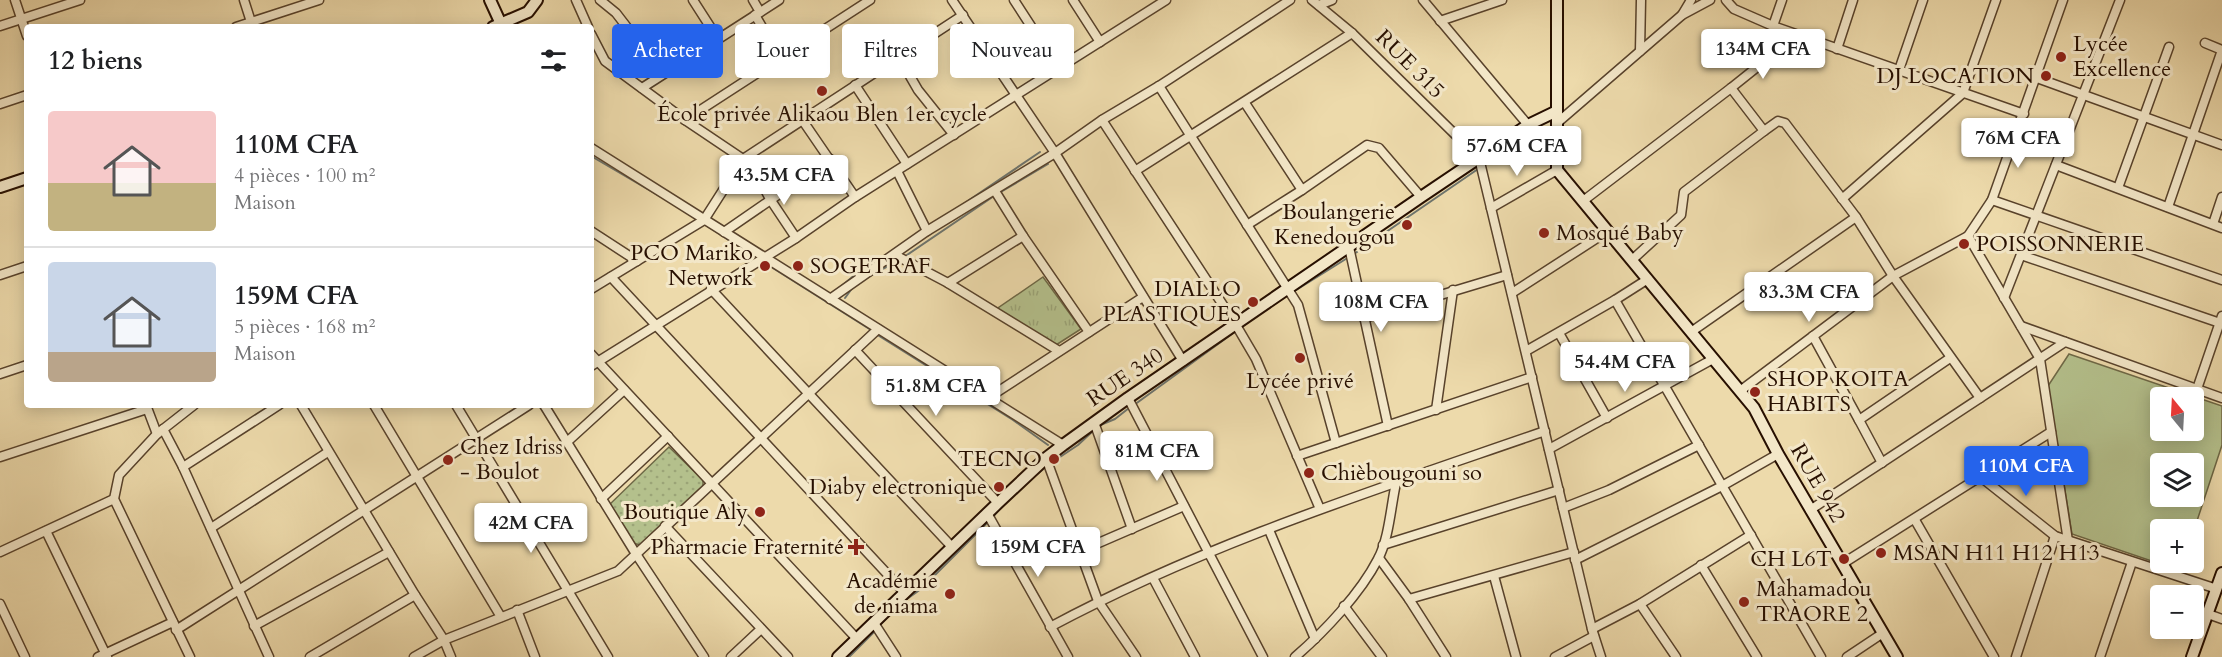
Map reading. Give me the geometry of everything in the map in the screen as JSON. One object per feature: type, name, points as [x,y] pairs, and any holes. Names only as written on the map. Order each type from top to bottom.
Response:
[{"type":"street","points":[[15,0],[24,26]]},
{"type":"street","points":[[0,26],[80,0]]},
{"type":"street","points":[[244,0],[252,24]]},
{"type":"street","points":[[255,24],[319,0]]},
{"type":"street","points":[[490,0],[498,24]]},
{"type":"street","points":[[503,24],[528,12],[537,0]]},
{"type":"street","points":[[576,0],[587,24]]},
{"type":"street","points":[[600,0],[624,24]]},
{"type":"street","points":[[693,0],[708,24]]},
{"type":"street","points":[[753,0],[763,24]]},
{"type":"street","points":[[723,36],[779,0]]},
{"type":"street","points":[[830,27],[870,0]]},
{"type":"street","points":[[952,0],[1017,95],[1183,361]]},
{"type":"street","points":[[1014,0],[1029,24]]},
{"type":"street","points":[[1073,0],[1100,42]]},
{"type":"street","points":[[1074,59],[1166,0]]},
{"type":"street","points":[[830,298],[927,231],[1054,153],[1290,0]]},
{"type":"street","points":[[1315,2],[1332,0]]},
{"type":"street","points":[[1423,0],[1528,125]]},
{"type":"street","points":[[1440,21],[1503,0]]},
{"type":"street","points":[[1491,208],[1557,170],[1557,0]]},
{"type":"street","points":[[1640,51],[1641,0]]},
{"type":"street","points":[[1682,15],[1691,0]]},
{"type":"street","points":[[1557,123],[1682,15],[1710,0]]},
{"type":"street","points":[[1726,0],[1734,9],[1773,26],[2024,114]]},
{"type":"street","points":[[1773,26],[1782,0]]},
{"type":"street","points":[[1837,49],[1853,0]]},
{"type":"street","points":[[1899,70],[1923,0]]},
{"type":"street","points":[[1842,199],[1963,93],[1996,0]]},
{"type":"street","points":[[1740,391],[1893,276],[1968,236],[1992,200],[2063,0]]},
{"type":"street","points":[[2004,298],[2120,0]]},
{"type":"street","name":"RUE 315","points":[[1315,2],[1352,33],[1479,158]]},
{"type":"street","points":[[938,31],[963,15]]},
{"type":"street","points":[[1135,171],[1352,33]]},
{"type":"street","points":[[594,40],[605,61],[743,159],[760,180],[796,238]]},
{"type":"street","points":[[2168,207],[2222,50],[2205,43]]},
{"type":"street","points":[[2118,188],[2169,47]]},
{"type":"street","points":[[1583,201],[1756,68],[1768,48]]},
{"type":"street","points":[[642,88],[657,78]]},
{"type":"street","points":[[685,120],[752,78]]},
{"type":"street","points":[[594,287],[704,220],[743,159],[866,78]]},
{"type":"street","points":[[911,78],[954,135]]},
{"type":"street","points":[[857,639],[668,436],[595,363],[796,238],[1044,78]]},
{"type":"street","points":[[2037,78],[2222,144]]},
{"type":"street","points":[[855,85],[908,164]]},
{"type":"street","points":[[1159,86],[1298,305],[1336,443]]},
{"type":"street","points":[[1731,88],[1764,131]]},
{"type":"street","points":[[0,104],[24,96]]},
{"type":"street","points":[[1245,103],[1302,190]]},
{"type":"street","name":"RUE 340","points":[[838,657],[998,502],[1062,445],[1421,197],[1528,125],[1557,111]]},
{"type":"street","points":[[1102,120],[1256,359],[1320,509]]},
{"type":"street","points":[[803,121],[855,198]]},
{"type":"street","points":[[1632,260],[1681,215],[1684,192],[1778,121],[1784,121],[1856,217],[1893,276],[1980,398]]},
{"type":"street","points":[[1247,225],[1367,145],[1379,148],[1421,197]]},
{"type":"street","points":[[594,150],[1062,445]]},
{"type":"street","points":[[1479,158],[1593,632],[1601,657]]},
{"type":"street","points":[[724,232],[830,159]]},
{"type":"street","points":[[2056,165],[2222,228]]},
{"type":"street","name":"RUE 942","points":[[1557,170],[1754,408],[1810,510],[1897,657]]},
{"type":"street","points":[[897,171],[927,231]]},
{"type":"street","points":[[0,187],[24,179]]},
{"type":"street","points":[[994,191],[1089,332]]},
{"type":"street","points":[[2213,224],[2222,197]]},
{"type":"street","points":[[1992,200],[2222,280]]},
{"type":"street","points":[[1691,332],[1856,217]]},
{"type":"street","points":[[1512,293],[1608,231]]},
{"type":"street","points":[[594,233],[637,261]]},
{"type":"street","points":[[948,283],[1023,236]]},
{"type":"street","points":[[1968,236],[2040,359],[2068,541]]},
{"type":"street","points":[[1349,247],[1388,426]]},
{"type":"street","points":[[895,255],[948,283],[1059,351]]},
{"type":"street","points":[[2021,255],[2221,320],[2198,387]]},
{"type":"street","points":[[0,275],[24,267]]},
{"type":"street","points":[[1364,318],[1507,275]]},
{"type":"street","points":[[611,277],[905,593]]},
{"type":"street","points":[[1526,351],[1616,300],[1648,279]]},
{"type":"street","points":[[711,289],[952,547]]},
{"type":"street","points":[[1436,410],[1453,290]]},
{"type":"street","points":[[988,398],[1143,297]]},
{"type":"street","points":[[1616,300],[1821,657]]},
{"type":"street","points":[[2021,326],[2191,387]]},
{"type":"street","points":[[414,657],[444,640],[618,571],[878,328]]},
{"type":"street","points":[[1558,333],[1606,418]]},
{"type":"street","points":[[1813,336],[1882,463]]},
{"type":"street","points":[[1810,510],[2065,342]]},
{"type":"street","points":[[855,350],[998,502]]},
{"type":"street","points":[[1859,420],[1950,357]]},
{"type":"street","points":[[1549,449],[1713,358]]},
{"type":"street","points":[[0,374],[24,366]]},
{"type":"street","points":[[1297,456],[1532,377]]},
{"type":"street","points":[[567,442],[624,390]]},
{"type":"street","points":[[2204,392],[2222,398]]},
{"type":"street","points":[[1128,398],[1263,657]]},
{"type":"street","points":[[0,457],[143,408]]},
{"type":"street","points":[[147,408],[183,467],[269,657]]},
{"type":"street","points":[[190,408],[160,432],[119,475],[114,499],[190,657]]},
{"type":"street","points":[[183,467],[274,408]]},
{"type":"street","points":[[303,408],[444,640],[451,657]]},
{"type":"street","points":[[376,408],[501,617]]},
{"type":"street","points":[[458,408],[608,657]]},
{"type":"street","points":[[46,531],[103,656],[175,626],[239,590],[524,408]]},
{"type":"street","points":[[546,408],[601,499],[704,657]]},
{"type":"street","points":[[1094,422],[1132,529]]},
{"type":"street","points":[[1050,627],[1098,601],[1320,509],[1545,431]]},
{"type":"street","points":[[1842,564],[2052,432]]},
{"type":"street","points":[[601,499],[668,436]]},
{"type":"street","points":[[1563,508],[1609,490],[1699,445]]},
{"type":"street","points":[[211,528],[328,452]]},
{"type":"street","points":[[1409,599],[1575,556],[1722,486],[1778,454]]},
{"type":"street","points":[[1046,458],[1098,601],[1136,657]]},
{"type":"street","points":[[1982,478],[2055,536],[2217,589]]},
{"type":"street","points":[[1295,657],[1315,639],[1344,606],[1379,558],[1396,483]]},
{"type":"street","points":[[1383,545],[1559,490]]},
{"type":"street","points":[[0,552],[114,499]]},
{"type":"street","points":[[1080,552],[1184,506]]},
{"type":"street","points":[[987,513],[1066,657]]},
{"type":"street","points":[[1915,520],[1994,657]]},
{"type":"street","points":[[665,526],[788,657]]},
{"type":"street","points":[[1269,530],[1315,639]]},
{"type":"street","points":[[1555,657],[1751,535]]},
{"type":"street","points":[[2016,657],[2055,536]]},
{"type":"street","points":[[254,626],[389,552]]},
{"type":"street","points":[[1379,558],[1409,599],[1446,657]]},
{"type":"street","points":[[2100,657],[2133,562]]},
{"type":"street","points":[[1701,565],[1757,657]]},
{"type":"street","points":[[2192,657],[2222,573]]},
{"type":"street","points":[[1494,576],[1516,657]]},
{"type":"street","points":[[1152,578],[1195,657]]},
{"type":"street","points":[[310,657],[415,595]]},
{"type":"street","points":[[0,604],[25,657]]},
{"type":"street","points":[[1640,604],[1676,657]]},
{"type":"street","points":[[1344,606],[1382,657]]},
{"type":"street","points":[[517,610],[535,657]]},
{"type":"street","points":[[2208,614],[2222,619]]},
{"type":"street","points":[[874,623],[896,657]]},
{"type":"street","points":[[731,657],[762,629]]},
{"type":"street","points":[[1847,657],[1883,633]]},
{"type":"green space","points":[[1043,277],[1081,329],[1056,345],[995,310]]},
{"type":"green space","points":[[2069,354],[2166,387],[2150,387],[2150,441],[2204,441],[2204,400],[2222,406],[2222,445],[2204,500],[2204,453],[2150,453],[2150,507],[2202,507],[2198,519],[2150,519],[2150,560],[2072,534],[2048,386]]},
{"type":"green space","points":[[669,447],[703,480],[703,487],[641,545],[632,543],[609,505]]},
{"type":"waterway","points":[[1482,166],[1516,141]]},
{"type":"waterway","points":[[956,209],[1040,152]]},
{"type":"waterway","points":[[594,158],[661,197]]},
{"type":"waterway","points":[[999,193],[1048,164]]},
{"type":"waterway","points":[[1354,254],[1478,169]]},
{"type":"waterway","points":[[904,257],[994,196]]},
{"type":"waterway","points":[[681,209],[699,221]]},
{"type":"waterway","points":[[704,224],[757,258]]},
{"type":"waterway","points":[[1293,292],[1349,257]]},
{"type":"waterway","points":[[839,288],[881,258]]},
{"type":"waterway","points":[[868,277],[899,260]]},
{"type":"waterway","points":[[762,261],[871,330]]},
{"type":"waterway","points":[[845,298],[853,287]]},
{"type":"waterway","points":[[1268,308],[1288,295]]},
{"type":"waterway","points":[[1134,405],[1236,331]]},
{"type":"waterway","points":[[876,334],[1013,420],[1048,445]]},
{"type":"waterway","points":[[1098,426],[1115,419],[1129,408]]},
{"type":"waterway","points":[[1051,463],[1078,445],[1094,430]]},
{"type":"waterway","points":[[1030,480],[1047,466]]},
{"type":"waterway","points":[[992,518],[1002,506]]},
{"type":"waterway","points":[[880,625],[900,604],[921,589],[988,522]]},
{"type":"waterway","points":[[849,657],[876,630]]},
{"type":"place","name":"Lycée Excellence","points":[[2061,57]]},
{"type":"place","name":"DJ LOCATION","points":[[2046,76]]},
{"type":"place","name":"École privée Alikaou Blen 1er cycle","points":[[822,91]]},
{"type":"place","name":"Boulangerie Kenedougou","points":[[1407,225]]},
{"type":"place","name":"Mosqué Baby","points":[[1544,233]]},
{"type":"place","name":"POISSONNERIE","points":[[1964,244]]},
{"type":"place","name":"PCO Mariko Network","points":[[765,266]]},
{"type":"place","name":"SOGETRAF","points":[[798,266]]},
{"type":"place","name":"DIALLO PLASTIQUES","points":[[1253,302]]},
{"type":"place","name":"Lycée privé","points":[[1300,358]]},
{"type":"place","name":"SHOP KOITA HABITS","points":[[1755,392]]},
{"type":"place","name":"TECNO","points":[[1054,459]]},
{"type":"place","name":"Chez Idriss - Boulot","points":[[448,460]]},
{"type":"place","name":"Chièbougouni so","points":[[1309,473]]},
{"type":"place","name":"Diaby electronique","points":[[999,487]]},
{"type":"place","name":"Boutique Aly","points":[[760,512]]},
{"type":"place","name":"Pharmacie Fraternité","points":[[856,547]]},
{"type":"place","name":"MSAN H11 H12 H13","points":[[1881,553]]},
{"type":"place","name":"CH L6T","points":[[1844,559]]},
{"type":"place","name":"Académie de niama","points":[[950,594]]},
{"type":"place","name":"Mahamadou TRAORE 2","points":[[1744,602]]}]
